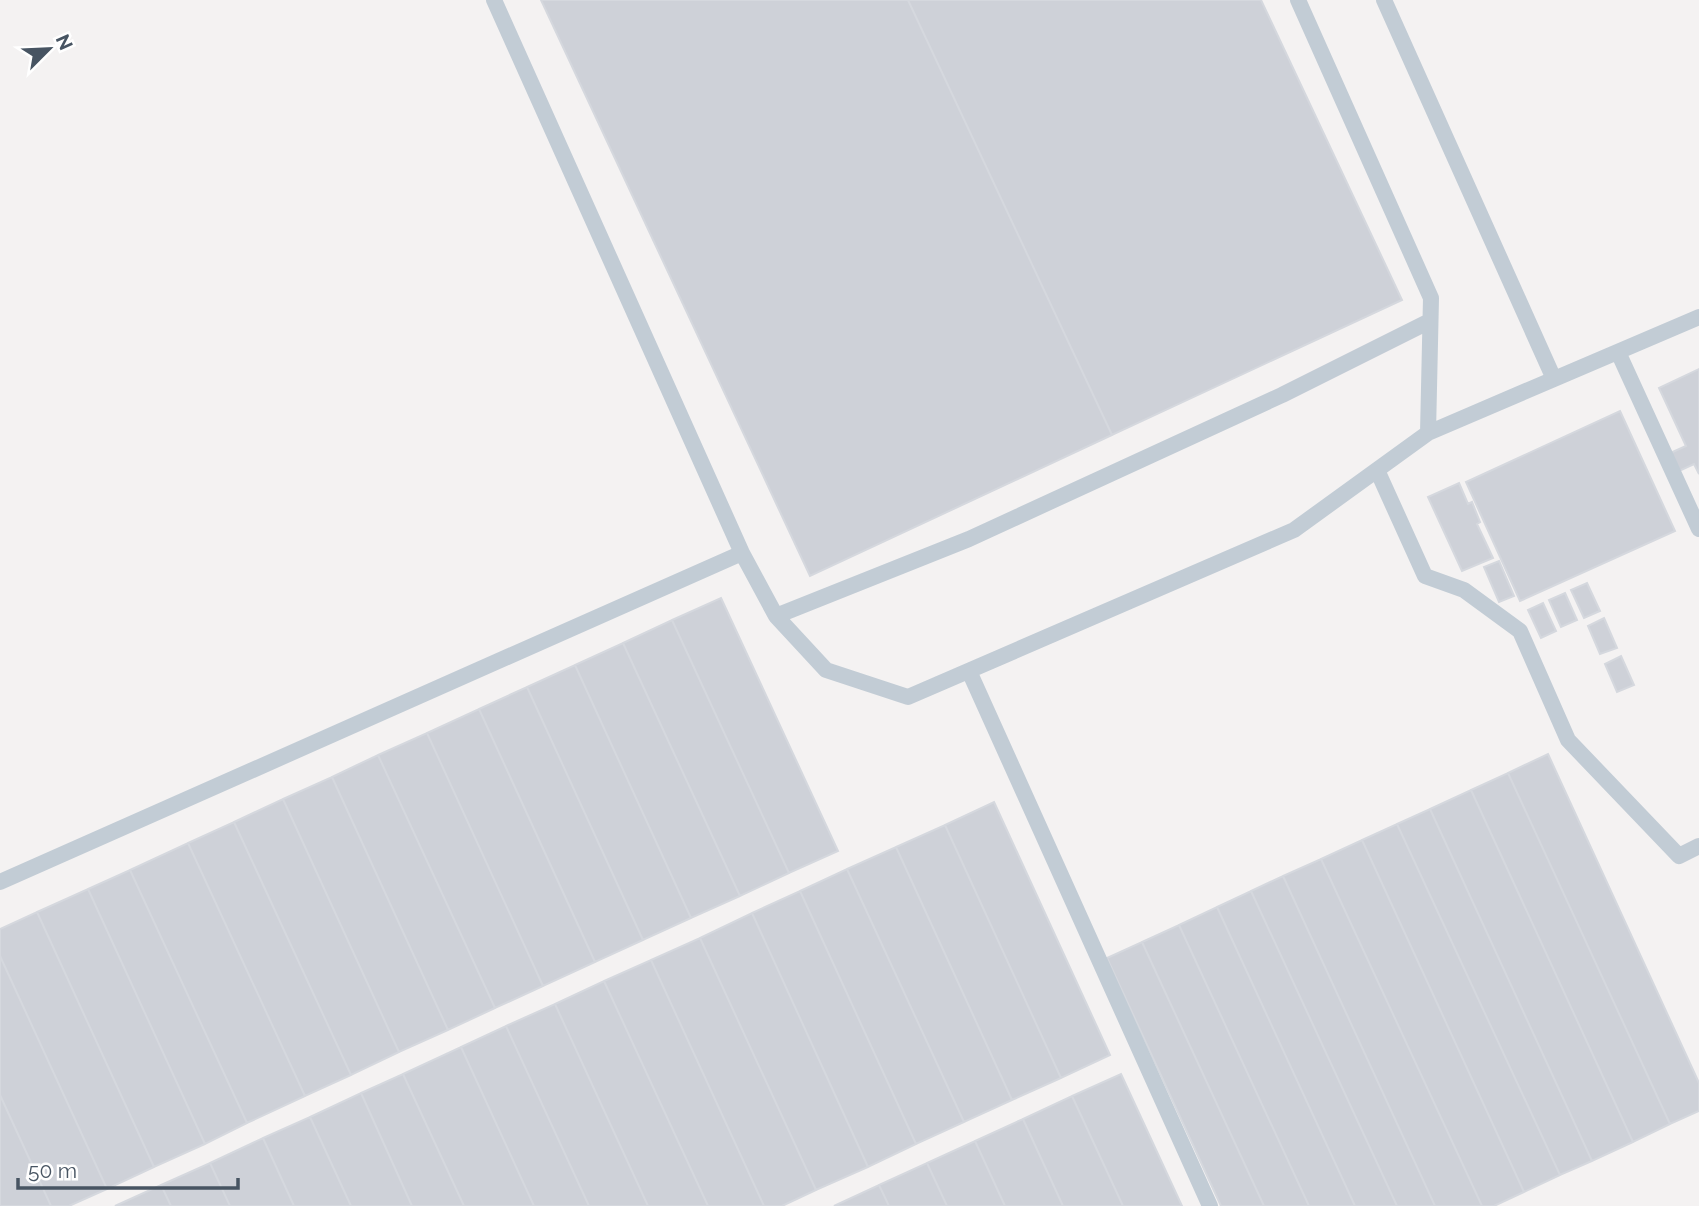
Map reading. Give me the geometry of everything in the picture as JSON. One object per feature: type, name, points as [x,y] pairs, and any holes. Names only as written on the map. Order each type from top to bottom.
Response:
[{"type":"lane","points":[[494,0],[743,553],[776,616],[826,670],[908,697],[1294,530],[1428,433],[1699,317]]},
{"type":"lane","points":[[1298,0],[1431,298],[1428,433]]},
{"type":"lane","points":[[1384,0],[1554,379]]},
{"type":"lane","points":[[776,616],[969,539],[1282,395],[1430,321]]},
{"type":"lane","points":[[1618,352],[1699,528]]},
{"type":"lane","points":[[1377,470],[1425,576],[1464,590],[1520,631],[1568,740],[1679,856],[1699,846]]},
{"type":"lane","points":[[0,882],[743,553]]},
{"type":"lane","points":[[969,671],[1210,1206]]},
{"type":"building","points":[[541,0],[908,0],[1112,435],[810,576]]},
{"type":"building","points":[[908,0],[1261,0],[1402,300],[1112,435]]},
{"type":"building","points":[[1699,369],[1699,474],[1694,464],[1677,472],[1668,454],[1686,446],[1659,388]]},
{"type":"building","points":[[1620,411],[1675,531],[1520,601],[1466,482]]},
{"type":"building","points":[[1459,483],[1468,504],[1472,502],[1480,522],[1477,524],[1493,558],[1462,571],[1428,497]]},
{"type":"building","points":[[1499,561],[1514,596],[1499,602],[1484,567]]},
{"type":"building","points":[[1587,583],[1600,611],[1584,618],[1571,590]]},
{"type":"building","points":[[1565,593],[1577,620],[1561,627],[1549,600]]},
{"type":"building","points":[[721,598],[838,851],[789,873],[672,620]]},
{"type":"building","points":[[1543,603],[1556,631],[1541,638],[1528,610]]},
{"type":"building","points":[[1604,618],[1617,648],[1600,654],[1588,626]]},
{"type":"building","points":[[672,620],[789,873],[740,896],[623,643]]},
{"type":"building","points":[[623,643],[740,896],[691,918],[575,665]]},
{"type":"building","points":[[1621,656],[1634,685],[1617,692],[1605,664]]},
{"type":"building","points":[[575,665],[691,918],[643,940],[527,687]]},
{"type":"building","points":[[527,687],[643,940],[595,962],[479,709]]},
{"type":"building","points":[[479,709],[595,962],[543,986],[427,733]]},
{"type":"building","points":[[427,733],[543,986],[495,1008],[378,755]]},
{"type":"building","points":[[1548,754],[1699,1083],[1699,1111],[1670,1124],[1508,773]]},
{"type":"building","points":[[378,755],[495,1008],[448,1030],[332,777]]},
{"type":"building","points":[[1508,773],[1670,1124],[1633,1142],[1471,790]]},
{"type":"building","points":[[332,777],[448,1030],[399,1052],[283,799]]},
{"type":"building","points":[[1471,790],[1633,1142],[1592,1161],[1430,809]]},
{"type":"building","points":[[283,799],[399,1052],[351,1075],[234,822]]},
{"type":"building","points":[[994,802],[1110,1055],[1061,1078],[945,825]]},
{"type":"building","points":[[1430,809],[1592,1161],[1560,1175],[1397,824]]},
{"type":"building","points":[[234,822],[351,1075],[305,1096],[188,843]]},
{"type":"building","points":[[1397,824],[1560,1175],[1524,1192],[1362,840]]},
{"type":"building","points":[[945,825],[1061,1078],[1012,1100],[896,847]]},
{"type":"building","points":[[1362,840],[1524,1192],[1494,1206],[1482,1206],[1321,859]]},
{"type":"building","points":[[188,843],[305,1096],[247,1123],[130,870]]},
{"type":"building","points":[[896,847],[1012,1100],[964,1122],[847,869]]},
{"type":"building","points":[[1321,859],[1482,1206],[1435,1206],[1283,876]]},
{"type":"building","points":[[847,869],[964,1122],[916,1144],[800,891]]},
{"type":"building","points":[[130,870],[247,1123],[205,1144],[88,889]]},
{"type":"building","points":[[1283,876],[1435,1206],[1397,1206],[1251,891]]},
{"type":"building","points":[[88,889],[205,1144],[154,1167],[37,912]]},
{"type":"building","points":[[800,891],[916,1144],[868,1167],[752,913]]},
{"type":"building","points":[[1251,891],[1397,1206],[1355,1206],[1217,907]]},
{"type":"building","points":[[1217,907],[1355,1206],[1309,1206],[1179,925]]},
{"type":"building","points":[[37,912],[154,1167],[107,1189],[0,956],[0,929]]},
{"type":"building","points":[[752,913],[868,1167],[816,1190],[700,938]]},
{"type":"building","points":[[1179,925],[1309,1206],[1264,1206],[1142,942]]},
{"type":"building","points":[[700,938],[816,1190],[782,1206],[764,1206],[651,960]]},
{"type":"building","points":[[1142,942],[1264,1206],[1221,1206],[1107,958]]},
{"type":"building","points":[[0,956],[107,1189],[69,1206],[51,1206],[0,1095]]},
{"type":"building","points":[[651,960],[764,1206],[708,1206],[604,981]]},
{"type":"building","points":[[604,981],[708,1206],[648,1206],[555,1004]]},
{"type":"building","points":[[555,1004],[648,1206],[589,1206],[506,1026]]},
{"type":"building","points":[[506,1026],[589,1206],[534,1206],[461,1047]]},
{"type":"building","points":[[461,1047],[534,1206],[464,1206],[403,1074]]},
{"type":"building","points":[[403,1074],[464,1206],[412,1206],[361,1093]]},
{"type":"building","points":[[1121,1074],[1182,1206],[1123,1206],[1072,1096]]},
{"type":"building","points":[[361,1093],[412,1206],[351,1206],[310,1117]]},
{"type":"building","points":[[0,1095],[51,1206],[0,1206]]},
{"type":"building","points":[[1072,1096],[1123,1206],[1063,1206],[1023,1119]]},
{"type":"building","points":[[310,1117],[351,1206],[294,1206],[263,1138]]},
{"type":"building","points":[[1023,1119],[1063,1206],[1005,1206],[975,1141]]},
{"type":"building","points":[[263,1138],[294,1206],[230,1206],[210,1163]]},
{"type":"building","points":[[975,1141],[1005,1206],[947,1206],[927,1163]]},
{"type":"building","points":[[210,1163],[230,1206],[171,1206],[161,1185]]},
{"type":"building","points":[[927,1163],[947,1206],[889,1206],[879,1185]]},
{"type":"building","points":[[161,1185],[171,1206],[115,1206]]},
{"type":"building","points":[[879,1185],[889,1206],[834,1206]]}]
